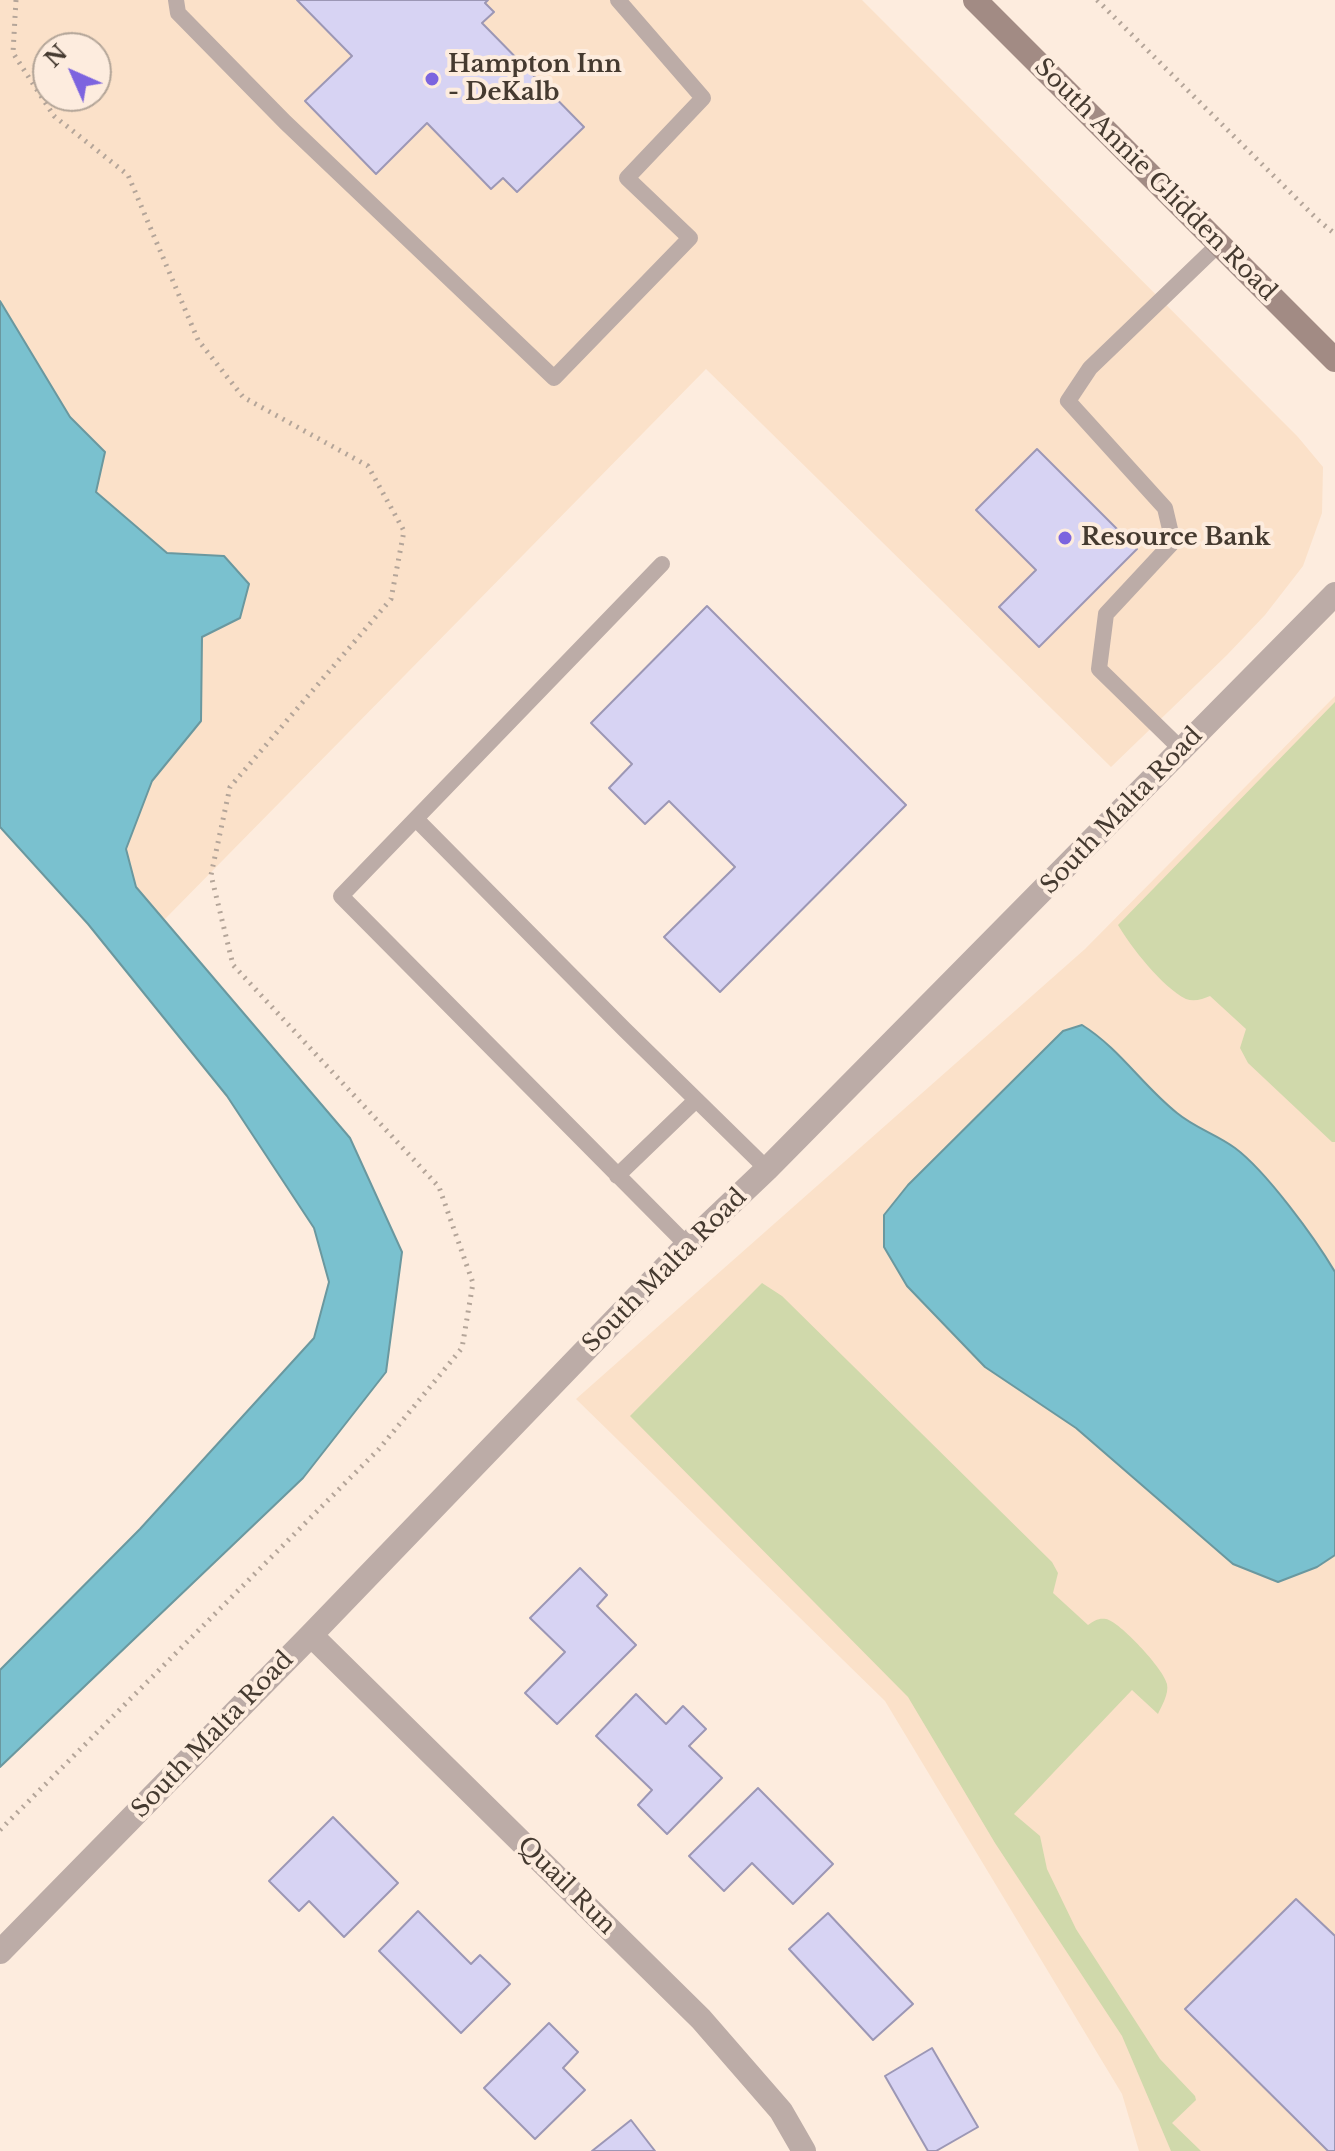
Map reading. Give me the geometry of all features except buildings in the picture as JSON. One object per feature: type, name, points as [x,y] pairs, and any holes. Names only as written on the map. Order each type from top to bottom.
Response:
[{"type":"main road","name":"South Annie Glidden Road","points":[[975,0],[1335,360]]},
{"type":"street","name":"South Malta Road","points":[[0,1952],[687,1245],[767,1169],[1335,594]]},
{"type":"street","name":"Quail Run","points":[[311,1635],[701,2019],[781,2111],[804,2151]]},
{"type":"lane","points":[[176,0],[178,13],[285,122],[554,378],[690,238],[627,178],[703,98],[618,0]]},
{"type":"lane","points":[[1182,750],[1099,669],[1106,614],[1173,542],[1165,508],[1068,401],[1090,368],[1219,244]]},
{"type":"lane","points":[[662,564],[341,896],[687,1245]]},
{"type":"lane","points":[[416,819],[767,1169]]},
{"type":"lane","points":[[617,1176],[696,1100]]},
{"type":"path","points":[[0,1830],[379,1449],[462,1348],[473,1283],[439,1187],[233,965],[211,875],[230,787],[391,599],[404,531],[368,466],[243,397],[198,340],[128,175],[54,116],[13,53],[16,0]]},
{"type":"path","points":[[1097,0],[1335,234]]},
{"type":"shaded area","points":[[0,0],[862,0],[1298,437],[1323,467],[1322,513],[1303,566],[1265,615],[1111,767],[706,369],[164,920],[136,887],[126,849],[152,781],[201,721],[201,637],[240,618],[224,556],[167,553],[96,492],[105,452],[70,417],[0,301]]},
{"type":"shaded area","points":[[1335,696],[1335,2151],[1139,2151],[1122,2094],[885,1701],[576,1399],[1085,949]]},
{"type":"green space","points":[[1335,702],[1335,1142],[1332,1142],[1248,1063],[1240,1048],[1246,1029],[1210,996],[1189,1000],[1167,985],[1139,955],[1118,925]]},
{"type":"green space","points":[[762,1283],[782,1296],[1052,1562],[1058,1573],[1053,1593],[1088,1625],[1098,1619],[1106,1619],[1121,1628],[1150,1657],[1164,1677],[1167,1692],[1158,1714],[1132,1690],[1014,1814],[1040,1836],[1047,1869],[1076,1929],[1160,2059],[1195,2096],[1196,2100],[1172,2123],[1201,2151],[1171,2151],[1122,2036],[995,1843],[908,1697],[630,1416]]},
{"type":"water","points":[[0,301],[70,417],[105,452],[96,492],[167,553],[224,556],[249,584],[240,618],[202,637],[201,721],[152,781],[126,849],[136,887],[350,1138],[402,1252],[386,1372],[303,1478],[0,1767],[0,1670],[140,1529],[314,1338],[329,1282],[314,1228],[227,1096],[88,924],[0,827]]},
{"type":"water","points":[[1082,1025],[1108,1045],[1177,1113],[1228,1143],[1261,1172],[1335,1272],[1335,1555],[1317,1567],[1278,1582],[1233,1564],[1076,1428],[985,1367],[907,1286],[884,1247],[884,1215],[908,1185],[1063,1031]]},
{"type":"place","name":"Hampton Inn - DeKalb","points":[[432,79]]},
{"type":"place","name":"Resource Bank","points":[[1065,538]]}]
